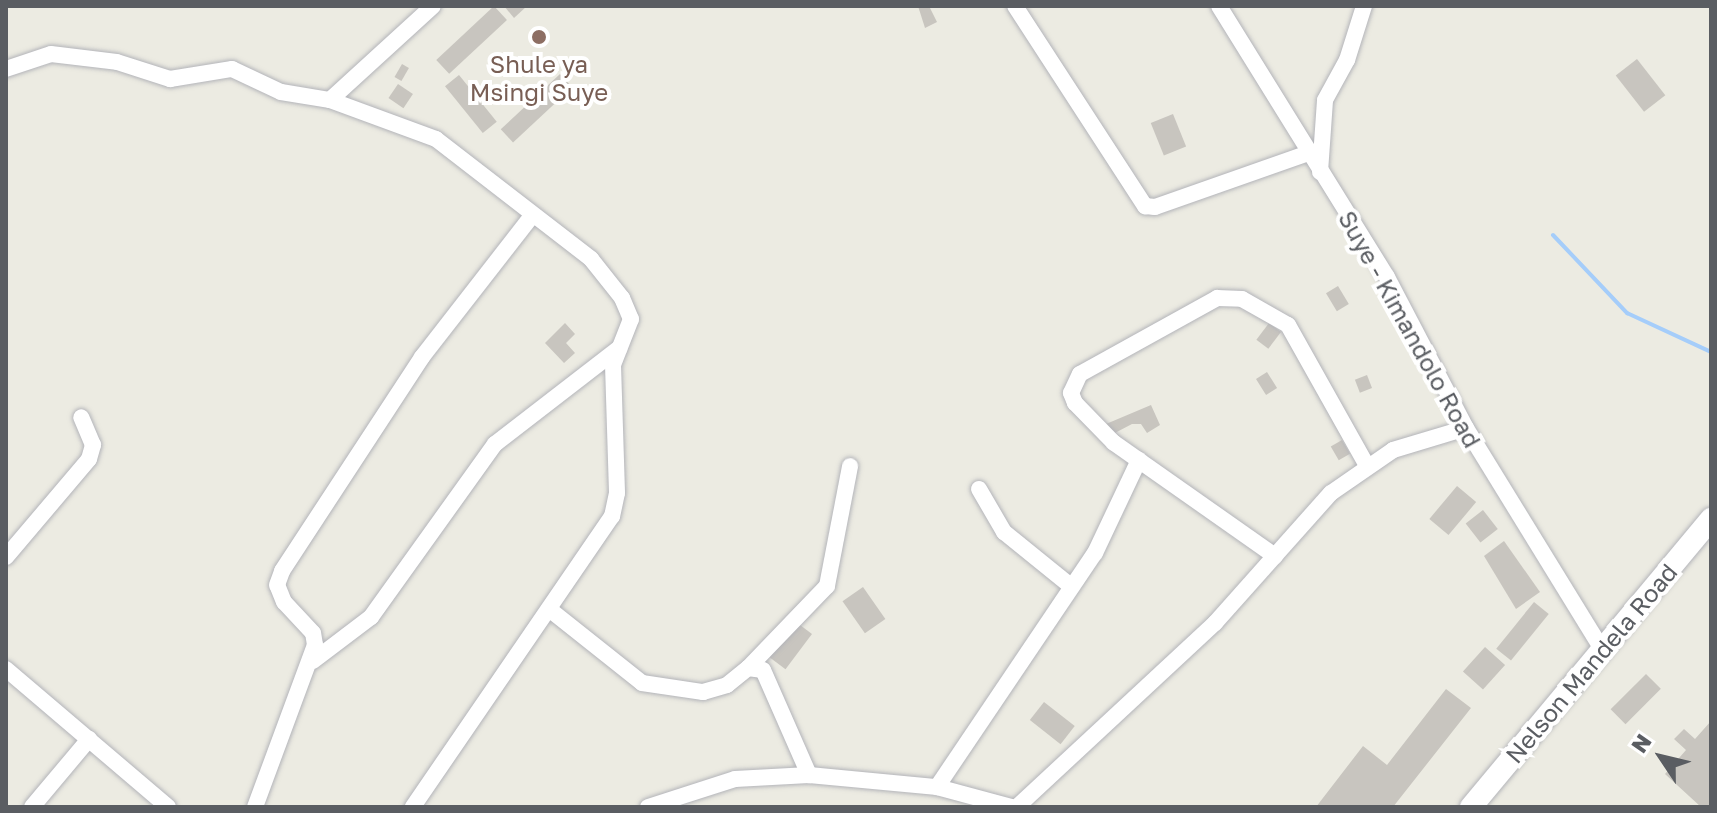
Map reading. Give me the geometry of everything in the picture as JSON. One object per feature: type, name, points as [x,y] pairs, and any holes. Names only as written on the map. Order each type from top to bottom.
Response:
[{"type":"main road","name":"Nelson Mandela Road","points":[[1471,807],[1711,519]]},
{"type":"street","points":[[330,100],[433,6]]},
{"type":"street","points":[[1015,6],[1145,206],[1308,153]]},
{"type":"street","name":"Suye - Kimandolo Road","points":[[1219,6],[1387,277],[1466,428],[1603,651]]},
{"type":"street","points":[[1320,172],[1325,100],[1347,60],[1364,6]]},
{"type":"street","points":[[6,69],[51,54],[117,62],[170,79],[232,69],[281,92],[330,100],[436,139],[531,217],[606,273],[631,319],[620,347],[612,382],[617,493],[612,516],[413,807]]},
{"type":"street","points":[[255,807],[313,661],[313,633],[284,602],[277,585],[282,571],[422,357],[531,217]]},
{"type":"street","points":[[1275,556],[1139,460],[1075,403],[1073,386],[1090,366],[1217,298],[1230,296],[1268,310],[1288,325],[1366,464]]},
{"type":"street","points":[[313,661],[371,617],[495,444],[620,347]]},
{"type":"street","points":[[6,557],[89,459],[93,445],[81,417]]},
{"type":"street","points":[[648,807],[735,779],[809,775],[937,787],[1014,807],[1215,623],[1331,493],[1366,464],[1415,442],[1466,428]]},
{"type":"street","points":[[937,787],[1072,587],[1112,522],[1139,460]]},
{"type":"street","points":[[549,609],[642,683],[703,692],[727,685],[748,668],[827,586],[850,466]]},
{"type":"street","points":[[979,489],[1004,532],[1072,587]]},
{"type":"street","points":[[748,668],[763,670],[769,678],[809,775]]},
{"type":"street","points":[[6,669],[168,807]]},
{"type":"street","points":[[32,807],[89,739]]},
{"type":"building","points":[[494,6],[507,20],[449,74],[436,60]]},
{"type":"building","points":[[504,6],[527,6],[514,18]]},
{"type":"building","points":[[918,6],[929,6],[937,22],[925,28]]},
{"type":"building","points":[[1637,59],[1665,95],[1644,112],[1616,76]]},
{"type":"building","points":[[402,64],[409,68],[401,81],[394,77]]},
{"type":"building","points":[[560,74],[572,87],[513,142],[501,129]]},
{"type":"building","points":[[459,75],[497,122],[483,133],[445,86]]},
{"type":"building","points":[[398,84],[413,94],[403,108],[388,98]]},
{"type":"building","points":[[1173,114],[1186,146],[1164,155],[1151,123]]},
{"type":"building","points":[[1338,286],[1349,304],[1337,311],[1326,293]]},
{"type":"building","points":[[565,323],[575,334],[566,343],[575,353],[564,363],[545,343]]},
{"type":"building","points":[[1269,323],[1281,332],[1268,349],[1256,340]]},
{"type":"building","points":[[1267,372],[1277,388],[1266,395],[1256,379]]},
{"type":"building","points":[[1367,375],[1372,388],[1360,393],[1355,380]]},
{"type":"building","points":[[1151,405],[1160,425],[1147,433],[1141,424],[1132,424],[1111,435],[1106,424]]},
{"type":"building","points":[[1342,440],[1350,454],[1339,460],[1331,446]]},
{"type":"building","points":[[1457,486],[1476,502],[1449,535],[1429,519]]},
{"type":"building","points":[[1483,510],[1498,529],[1480,542],[1466,524]]},
{"type":"building","points":[[1504,541],[1540,592],[1516,609],[1484,556]]},
{"type":"building","points":[[863,587],[885,619],[865,633],[843,601]]},
{"type":"building","points":[[1534,602],[1549,614],[1511,661],[1496,649]]},
{"type":"building","points":[[796,622],[812,634],[785,669],[770,657]]},
{"type":"building","points":[[1485,647],[1505,665],[1483,690],[1463,672]]},
{"type":"building","points":[[1646,674],[1661,689],[1625,724],[1611,709]]},
{"type":"building","points":[[1446,689],[1471,708],[1393,807],[1316,807],[1363,746],[1387,765]]},
{"type":"building","points":[[1044,702],[1075,726],[1061,744],[1030,720]]},
{"type":"building","points":[[1711,721],[1711,807],[1701,807],[1665,774],[1686,750],[1674,739],[1684,729],[1695,739]]},
{"type":"waterway","points":[[1553,235],[1627,313],[1711,352]]},
{"type":"place","name":"Shule ya Msingi Suye","points":[[539,37]]}]
